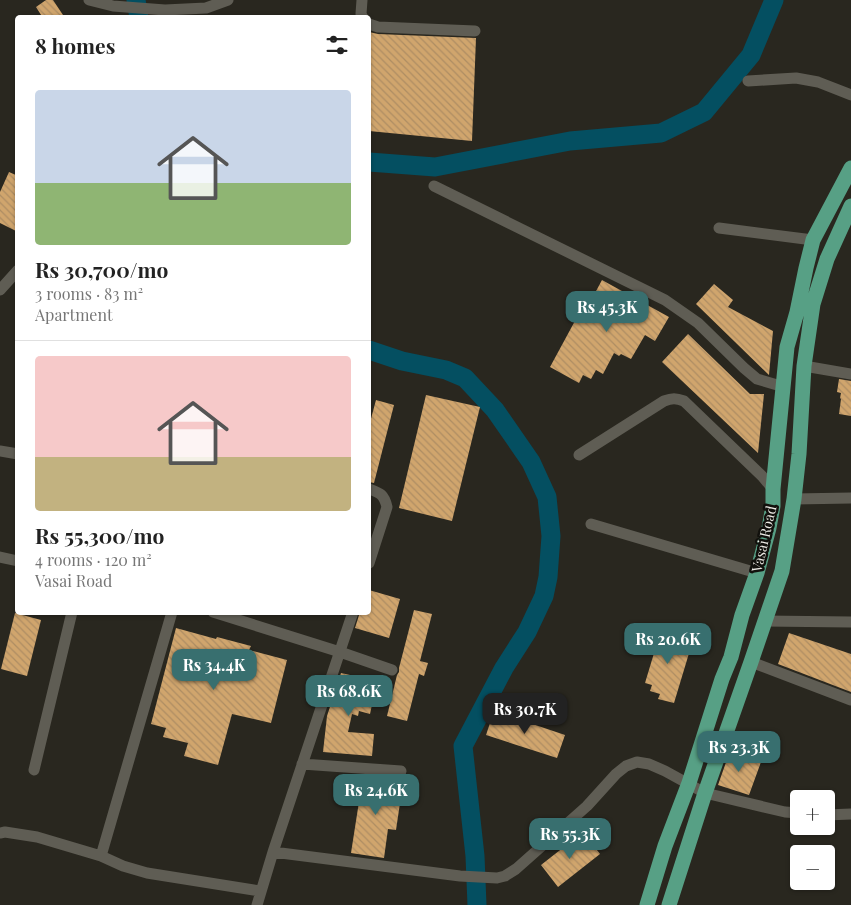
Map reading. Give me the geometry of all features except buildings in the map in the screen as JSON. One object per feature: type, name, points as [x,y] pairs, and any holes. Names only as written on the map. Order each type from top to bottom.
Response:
[{"type":"main road","name":"Vasai Road","points":[[647,905],[665,846],[689,784],[722,679],[731,657],[742,615],[757,574],[773,506],[787,347],[813,240],[851,168]]},
{"type":"main road","name":"Vasai Road","points":[[669,905],[705,793],[782,571],[794,499],[804,366],[813,304],[827,259],[851,206]]},
{"type":"street","points":[[89,0],[111,6],[206,4],[228,0]]},
{"type":"street","points":[[362,0],[362,15]]},
{"type":"street","points":[[110,15],[111,6]]},
{"type":"street","points":[[371,25],[378,27],[475,31]]},
{"type":"street","points":[[748,81],[796,78],[818,82],[851,95]]},
{"type":"street","points":[[434,186],[665,300],[698,323],[757,379],[784,387]]},
{"type":"street","points":[[720,228],[813,240]]},
{"type":"street","points":[[0,290],[15,273]]},
{"type":"street","points":[[804,366],[851,374]]},
{"type":"street","points":[[579,455],[664,401],[670,398],[677,398],[684,401],[762,476],[773,489]]},
{"type":"street","points":[[0,451],[15,454]]},
{"type":"street","points":[[371,490],[381,494],[386,499],[387,507],[371,558]]},
{"type":"street","points":[[794,499],[851,498]]},
{"type":"street","points":[[591,524],[757,574]]},
{"type":"street","points":[[0,557],[15,560]]},
{"type":"street","points":[[34,770],[71,615]]},
{"type":"street","points":[[101,856],[171,615]]},
{"type":"street","points":[[223,615],[392,670]]},
{"type":"street","points":[[257,905],[260,891],[352,615]]},
{"type":"street","points":[[764,621],[851,622]]},
{"type":"street","points":[[751,662],[851,700]]},
{"type":"street","points":[[273,852],[460,876],[497,878],[505,876],[516,869],[587,806],[616,774],[626,766],[637,762],[649,764],[705,793],[790,812]]},
{"type":"street","points":[[302,764],[400,771]]},
{"type":"street","points":[[835,814],[851,814]]},
{"type":"street","points":[[0,833],[5,832],[37,837],[101,856],[123,866],[147,873],[260,891]]},
{"type":"waterway","points":[[136,0],[138,15]]},
{"type":"waterway","points":[[371,162],[435,167],[570,141],[661,133],[704,112],[751,55],[774,0]]},
{"type":"waterway","points":[[371,351],[402,361],[446,370],[465,378],[495,410],[531,462],[547,497],[551,536],[548,577],[544,596],[527,632],[504,668],[463,746],[475,856],[477,905]]}]
